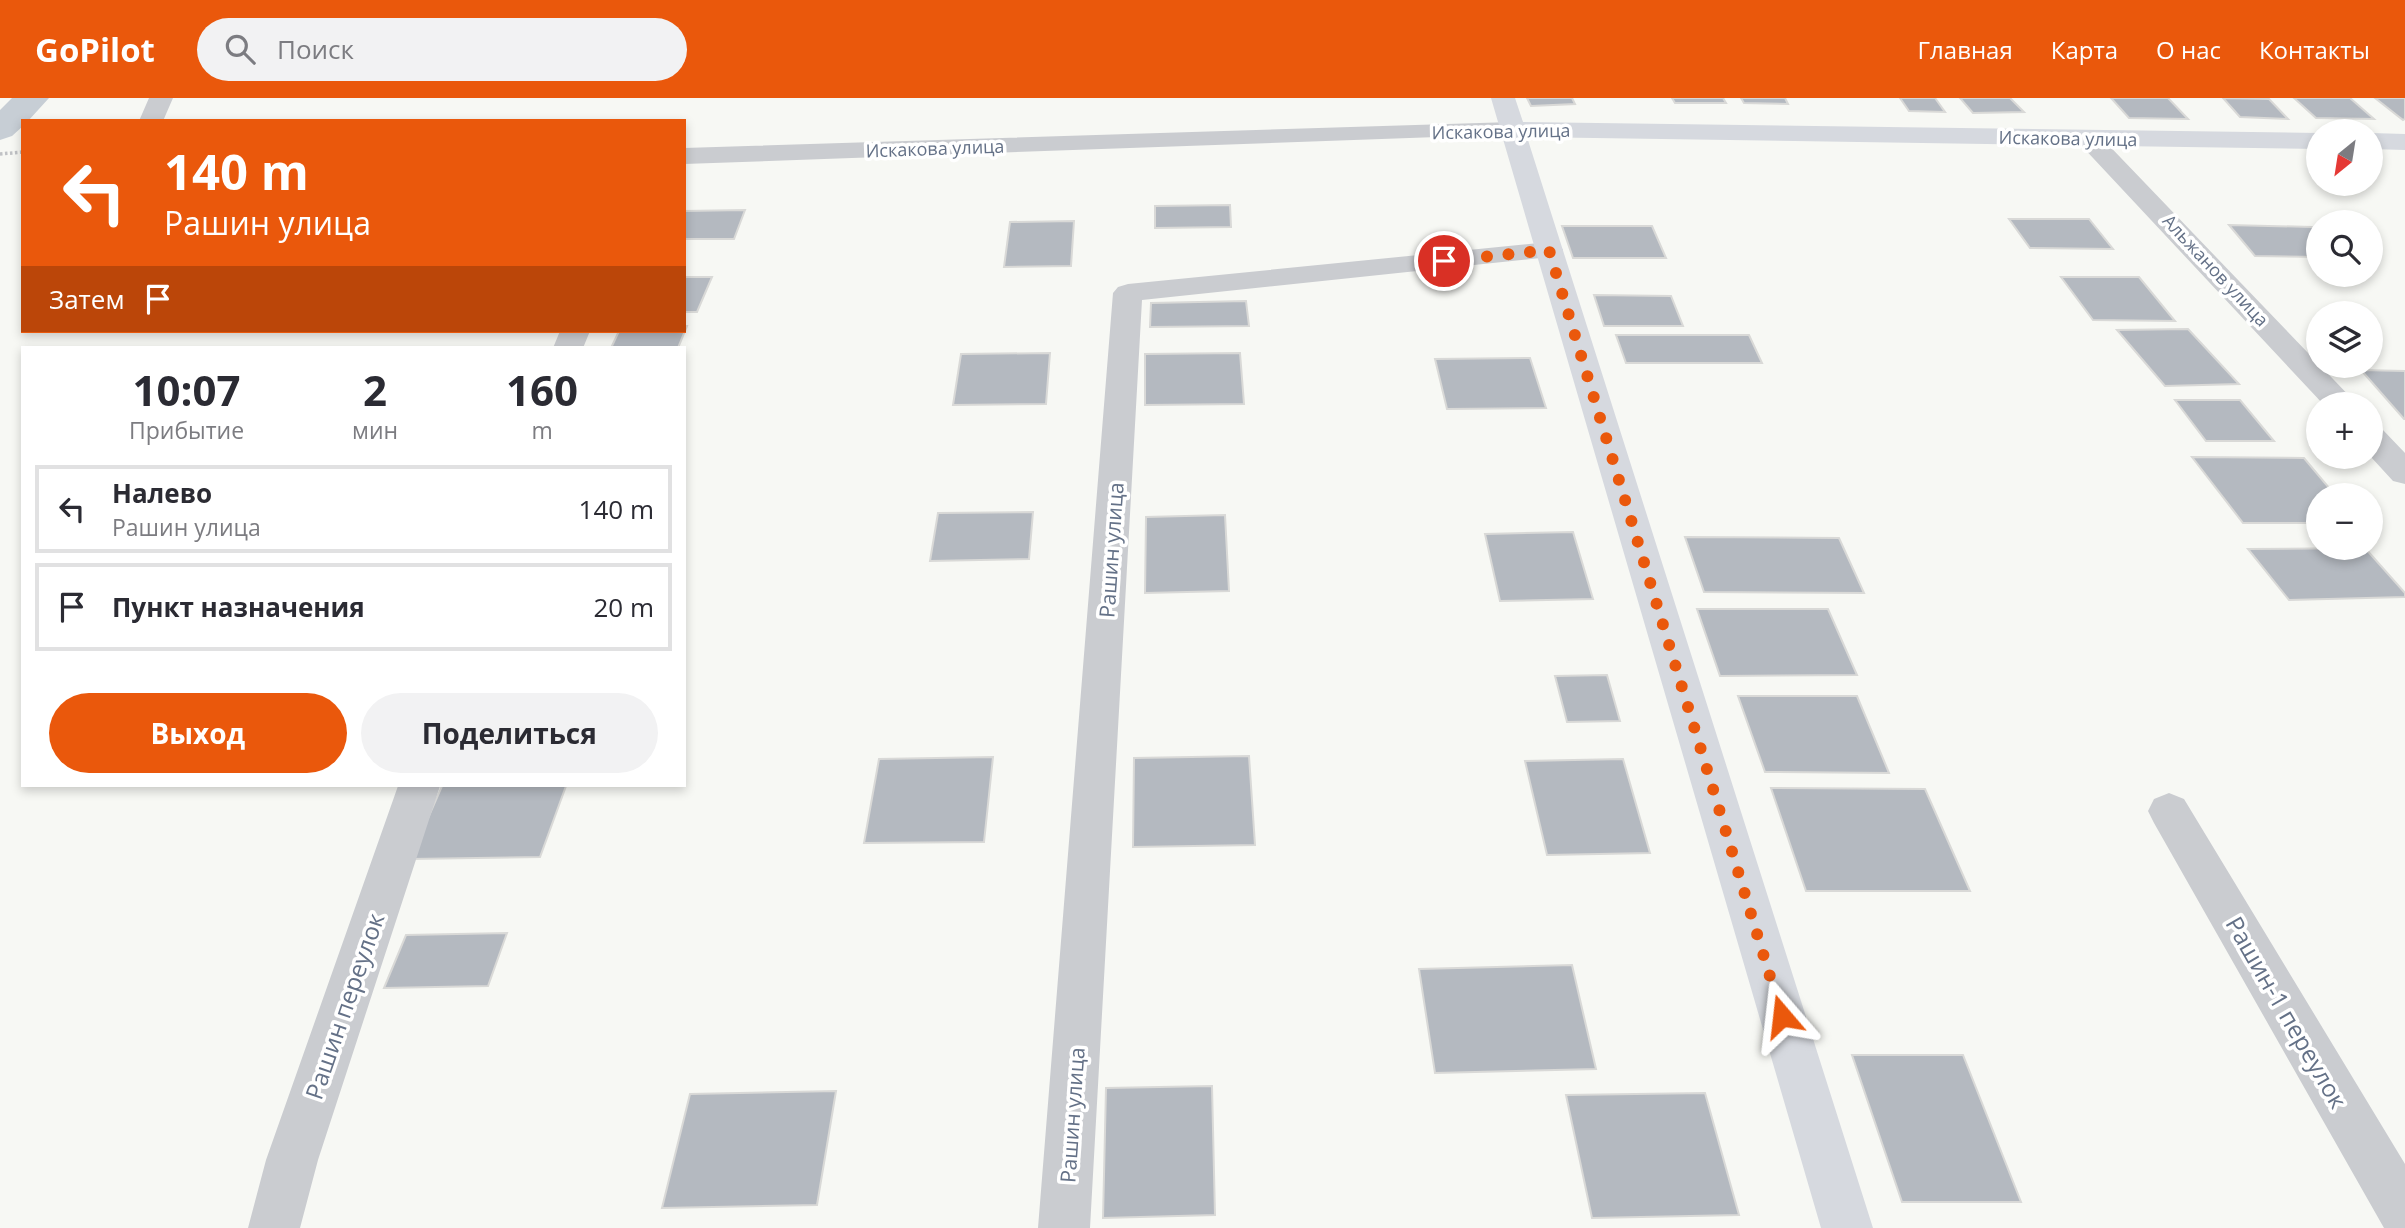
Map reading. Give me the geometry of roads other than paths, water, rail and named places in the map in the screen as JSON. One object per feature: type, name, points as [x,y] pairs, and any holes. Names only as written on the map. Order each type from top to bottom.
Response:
[{"type":"street","points":[[151,119],[160,98]]},
{"type":"street","points":[[1508,114],[1846,1228]]},
{"type":"street","name":"Искакова улица","points":[[686,156],[1508,114],[2088,138],[2306,141]]},
{"type":"street","name":"Альжанов улица","points":[[2088,138],[2330,392]]},
{"type":"street","points":[[2384,141],[2405,142]]},
{"type":"street","name":"Рашин улица","points":[[1064,1228],[1128,293],[1549,250]]},
{"type":"street","points":[[2383,450],[2405,473]]},
{"type":"street","name":"Рашин переулок","points":[[274,1228],[292,1160],[419,787]]},
{"type":"street","name":"Рашин-1 переулок","points":[[2169,811],[2405,1213]]},
{"type":"waterway","points":[[0,129],[32,98]]}]
